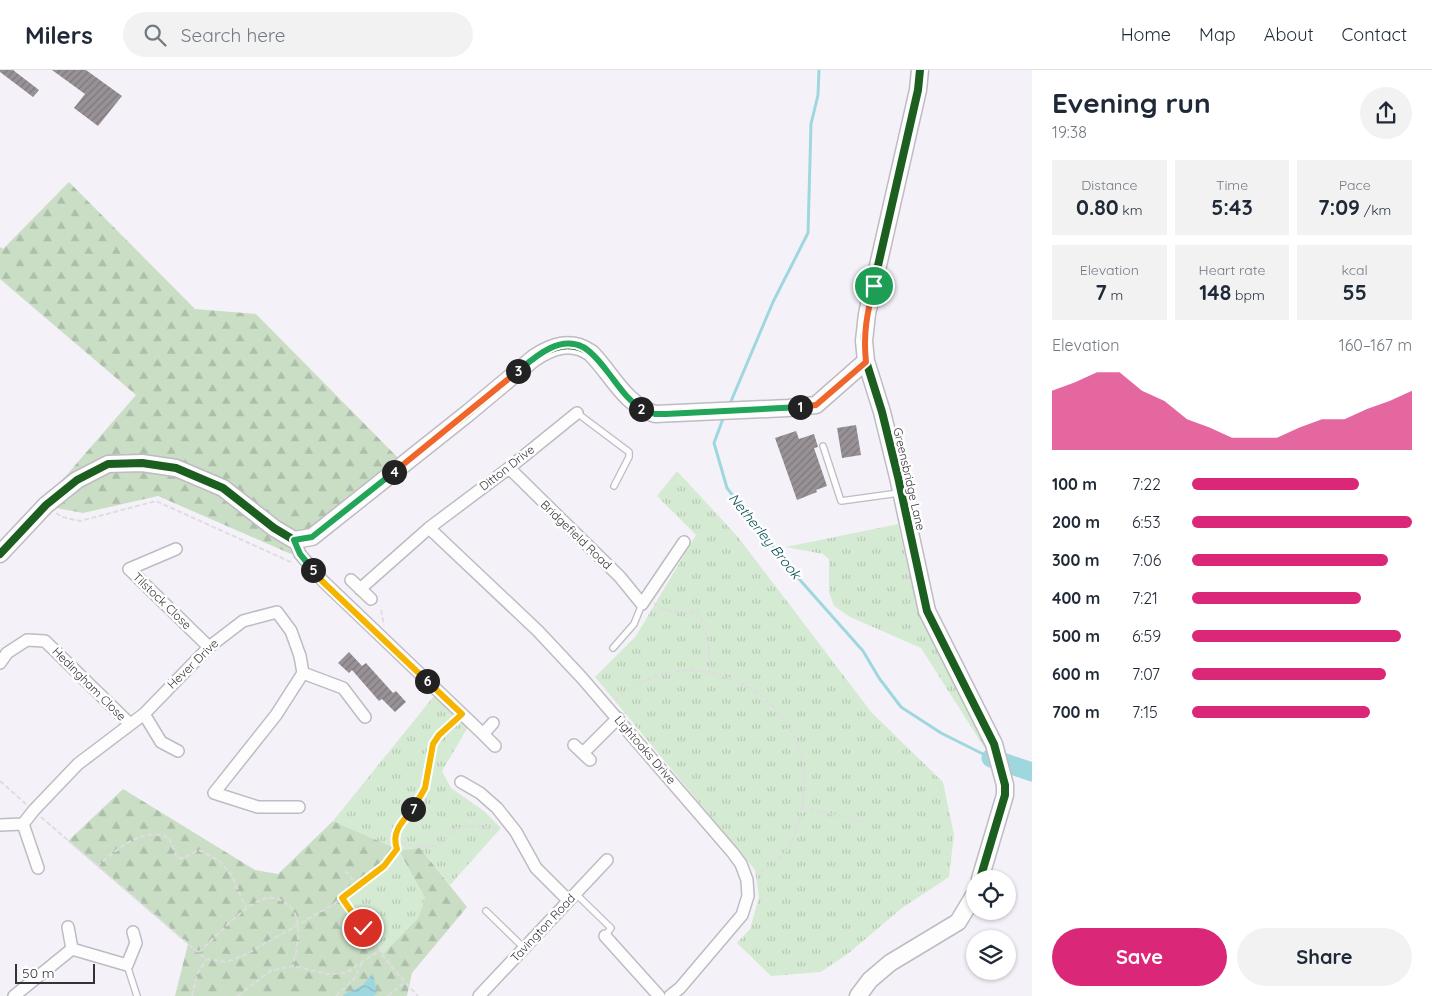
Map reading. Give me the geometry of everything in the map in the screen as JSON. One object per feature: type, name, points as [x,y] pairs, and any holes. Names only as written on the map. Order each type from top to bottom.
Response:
[{"type":"street","name":"Greensbridge Lane","points":[[920,70],[918,90],[867,314],[864,341],[866,362],[882,412],[927,611],[990,735],[1005,785],[1005,795],[983,870]]},
{"type":"street","points":[[294,540],[312,537],[534,358],[554,347],[570,344],[582,347],[597,359],[634,404],[655,414],[762,410],[816,405],[866,362]]},
{"type":"street","name":"Ditton Drive","points":[[360,589],[429,528],[577,413]]},
{"type":"street","points":[[0,554],[46,506],[77,480],[108,464],[142,463],[176,468],[223,488],[274,528],[294,540],[300,554],[322,581],[495,746]]},
{"type":"street","name":"Bridgefield Road","points":[[508,468],[644,600]]},
{"type":"street","name":"Lightoaks Drive","points":[[429,528],[538,631],[618,718],[741,864],[748,896],[742,915],[684,992],[670,996]]},
{"type":"street","points":[[644,600],[684,542]]},
{"type":"street","name":"Tilstock Close","points":[[176,549],[130,569],[209,647]]},
{"type":"street","points":[[351,580],[371,599]]},
{"type":"street","name":"Hever Drive","points":[[22,824],[78,764],[144,714],[209,647],[243,621],[277,612],[291,631],[300,656],[302,673]]},
{"type":"street","name":"Hedingham Close","points":[[0,663],[7,653],[27,640],[45,641],[130,724]]},
{"type":"street","points":[[299,807],[258,807],[214,793],[276,715],[302,673],[343,688],[365,717]]},
{"type":"street","points":[[144,714],[161,742],[178,751]]},
{"type":"street","points":[[582,753],[618,718]]},
{"type":"street","points":[[483,734],[493,723]]},
{"type":"street","points":[[462,782],[480,793],[497,808],[513,828],[536,868],[572,896]]},
{"type":"street","points":[[0,825],[22,824],[38,868]]},
{"type":"street","name":"Tavington Road","points":[[479,996],[607,860]]},
{"type":"street","points":[[858,996],[870,980],[890,963],[958,922],[966,909]]},
{"type":"street","points":[[68,927],[72,949]]},
{"type":"street","points":[[72,949],[127,965],[136,943],[134,932]]},
{"type":"street","points":[[605,936],[659,996]]},
{"type":"street","points":[[14,996],[72,949]]},
{"type":"lane","name":"Ditton Drive","points":[[577,413],[629,452],[629,457],[614,486]]},
{"type":"lane","points":[[823,446],[841,501],[901,492]]},
{"type":"lane","points":[[613,648],[634,624],[644,600]]},
{"type":"lane","points":[[572,896],[611,928],[605,936]]},
{"type":"lane","points":[[486,911],[524,948]]},
{"type":"lane","points":[[127,965],[137,996]]},
{"type":"path","points":[[62,517],[80,521],[156,501],[300,567],[311,568]]},
{"type":"path","points":[[644,600],[660,608],[678,613],[697,611],[706,630],[710,652],[710,672]]},
{"type":"path","points":[[607,706],[628,690],[650,678],[677,671],[710,672],[738,681],[762,696],[782,716],[794,738],[802,760],[804,787],[802,807],[795,830],[785,852],[769,866],[746,880]]},
{"type":"path","points":[[0,781],[206,959],[226,962],[247,954],[298,925],[342,898],[384,866],[397,849],[394,841],[396,832],[415,806],[425,788],[433,744],[439,735],[462,714]]},
{"type":"path","points":[[802,807],[865,822]]},
{"type":"path","points":[[394,841],[420,848],[434,846],[446,839],[456,828],[463,826],[513,828]]},
{"type":"path","points":[[97,866],[111,854],[134,840],[149,834],[161,834],[169,838],[177,858],[184,858],[199,850],[218,860],[231,874],[246,908]]},
{"type":"path","points":[[345,871],[358,886]]},
{"type":"path","points":[[199,953],[246,908],[258,901],[271,897],[283,901],[294,912],[298,925],[297,950],[293,966]]},
{"type":"path","points":[[342,898],[405,983],[418,996]]},
{"type":"path","points":[[238,996],[270,970],[293,966],[327,974],[346,973],[380,950]]},
{"type":"path","points":[[192,996],[197,975],[206,959]]},
{"type":"path","points":[[336,996],[354,978],[362,962]]},
{"type":"path","points":[[388,996],[405,983]]},
{"type":"green space","points":[[69,182],[195,309],[256,314],[406,466],[291,554],[158,496],[83,513],[51,507],[51,493],[136,395],[0,279],[0,247],[3,249]]},
{"type":"green space","points":[[677,471],[738,537],[872,713],[943,782],[954,835],[949,877],[902,908],[850,952],[821,972],[771,976],[737,943],[750,929],[759,897],[755,870],[595,677],[636,636],[696,535],[657,496]]},
{"type":"green space","points":[[898,524],[912,586],[927,611],[979,716],[991,758],[921,648],[850,617],[834,606],[829,592],[829,559],[823,554],[786,547]]},
{"type":"green space","points":[[438,691],[471,722],[442,771],[451,788],[484,811],[501,828],[450,885],[420,848],[399,852],[425,898],[418,918],[383,954],[342,898],[397,849],[333,821]]},
{"type":"green space","points":[[123,789],[255,870],[278,874],[333,821],[397,849],[342,898],[383,954],[418,918],[425,898],[399,851],[420,848],[467,907],[412,973],[407,996],[175,996],[188,944],[68,841]]},
{"type":"water","points":[[373,973],[377,993],[374,996],[343,995],[363,985]]},
{"type":"building","points":[[0,70],[13,70],[39,90],[33,97],[0,72]]},
{"type":"building","points":[[52,70],[86,70],[122,96],[98,126],[74,108],[85,94]]},
{"type":"building","points":[[856,425],[861,455],[842,458],[837,428]]},
{"type":"building","points":[[796,431],[799,439],[814,434],[818,447],[814,448],[827,486],[797,500],[775,438]]},
{"type":"building","points":[[349,652],[362,666],[366,663],[393,693],[396,691],[406,702],[395,712],[382,699],[379,701],[352,670],[349,673],[338,663]]},
{"type":"waterway","name":"Netherley Brook","points":[[729,406],[773,302],[808,233],[811,124],[818,95],[819,70]]},
{"type":"waterway","name":"Netherley Brook","points":[[724,416],[714,443],[727,488],[792,571],[863,651],[879,678],[901,707],[941,733],[991,758]]},
{"type":"waterway","points":[[991,758],[1032,772]]},
{"type":"cycle path","points":[[920,70],[918,90],[867,314],[864,341],[866,361],[882,412],[898,477],[927,611],[994,744],[1005,785],[1005,795],[983,870]]},
{"type":"cycle path","points":[[0,554],[46,505],[77,480],[108,464],[142,463],[176,468],[223,488],[274,528],[294,540],[312,537],[534,358],[555,347],[576,346],[591,353],[627,396],[644,409],[655,414],[816,405],[866,361]]},
{"type":"route","points":[[363,928],[342,898],[384,866],[397,849],[394,841],[396,832],[415,806],[425,788],[429,776],[433,744],[439,735],[462,714],[322,581],[300,554],[294,540],[312,537],[534,358],[554,347],[570,344],[582,347],[597,359],[634,404],[655,414],[816,405],[866,362],[865,327],[874,286]]}]
